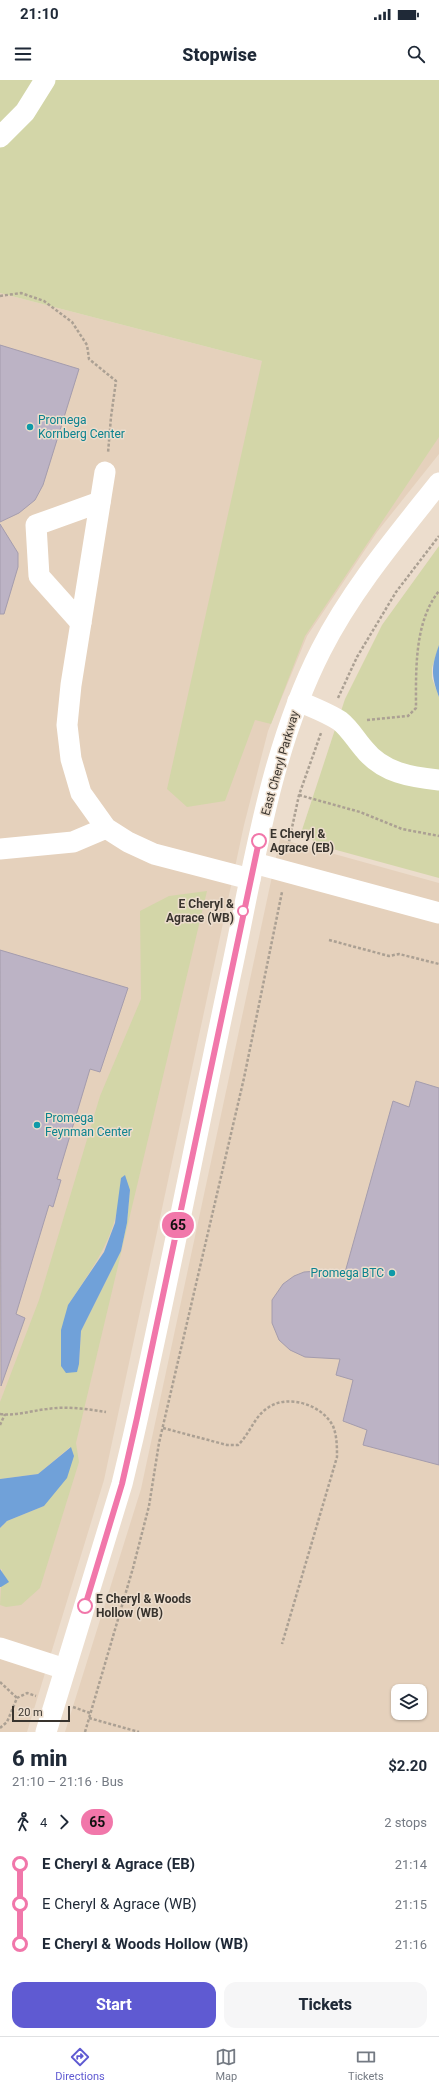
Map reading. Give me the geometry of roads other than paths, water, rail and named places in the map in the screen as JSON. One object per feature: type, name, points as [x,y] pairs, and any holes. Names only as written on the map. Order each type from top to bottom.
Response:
[{"type":"street","points":[[0,137],[25,112],[45,80]]},
{"type":"street","points":[[105,472],[81,623],[67,725],[71,759],[81,793],[106,828],[128,842],[154,854],[252,871],[439,913]]},
{"type":"street","name":"East Cheryl Parkway","points":[[46,1732],[122,1484],[133,1438],[252,871],[277,767],[298,701],[321,650],[347,604],[439,483]]},
{"type":"street","points":[[81,623],[39,576],[36,525],[100,502]]},
{"type":"street","points":[[298,701],[329,715],[348,728],[365,751],[382,765],[399,774],[439,780]]},
{"type":"street","points":[[0,848],[73,842],[106,828]]},
{"type":"street","points":[[0,1648],[65,1669]]},
{"type":"water","points":[[439,645],[439,697],[434,683],[433,666]]},
{"type":"water","points":[[125,1175],[130,1190],[127,1223],[121,1251],[81,1331],[79,1364],[77,1372],[66,1373],[61,1366],[61,1330],[68,1305],[104,1252],[115,1223],[121,1178]]},
{"type":"water","points":[[71,1447],[74,1456],[67,1478],[44,1506],[7,1521],[0,1528],[0,1479],[38,1474]]},
{"type":"water","points":[[0,1569],[9,1582],[1,1587],[0,1587]]},
{"type":"place","name":"Promega Kornberg Center","points":[[30,427]]},
{"type":"place","name":"E Cheryl & Agrace (EB)","points":[[259,841]]},
{"type":"place","name":"E Cheryl & Agrace (WB)","points":[[243,911]]},
{"type":"place","name":"Promega Feynman Center","points":[[37,1125]]},
{"type":"place","name":"Promega BTC","points":[[392,1273]]},
{"type":"place","name":"E Cheryl & Woods Hollow (WB)","points":[[85,1606]]}]
